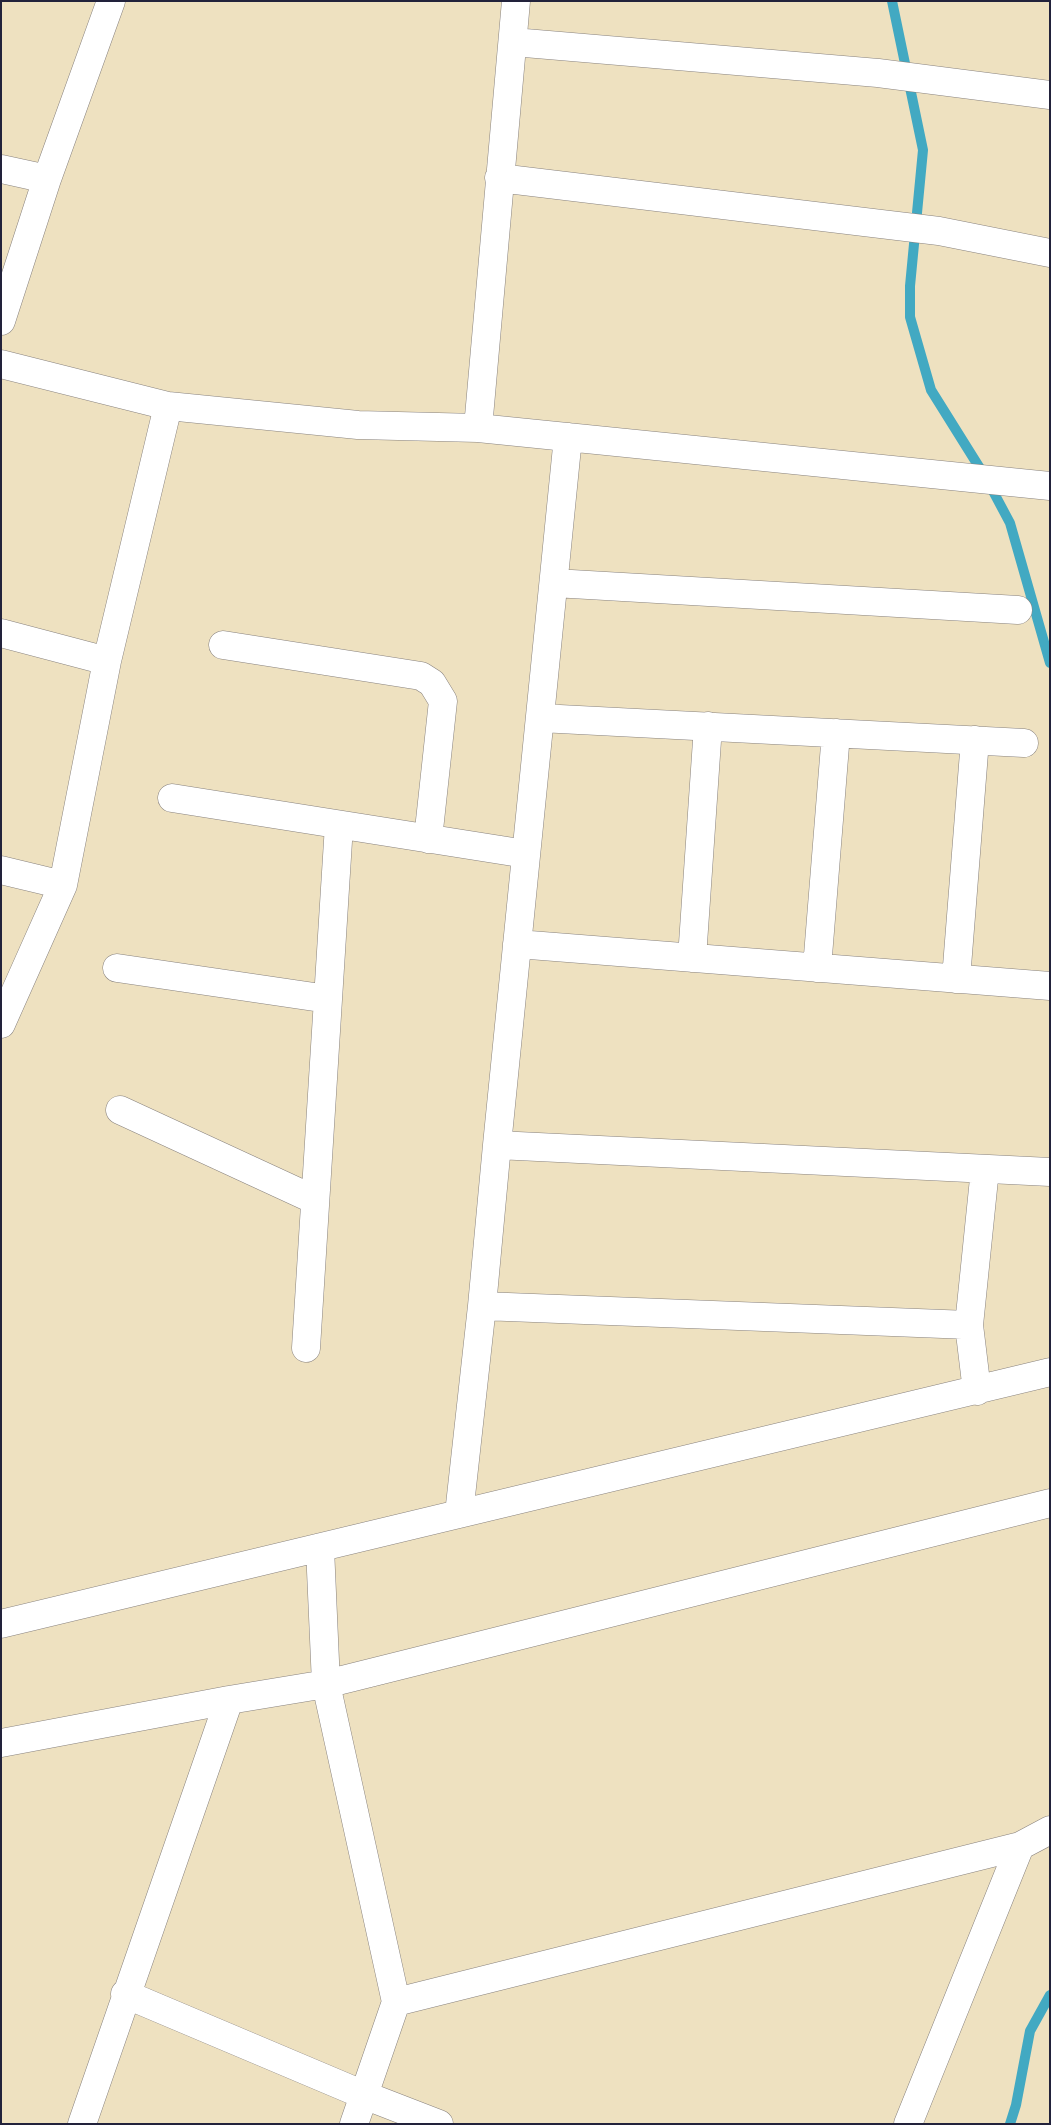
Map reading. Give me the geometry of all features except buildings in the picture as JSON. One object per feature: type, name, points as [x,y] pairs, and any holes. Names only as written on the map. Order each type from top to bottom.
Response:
[{"type":"street","points":[[1,320],[47,179],[111,1]]},
{"type":"street","points":[[478,428],[516,1]]},
{"type":"street","points":[[513,42],[878,73],[1050,95]]},
{"type":"street","points":[[1,169],[47,179]]},
{"type":"street","points":[[499,178],[939,232],[1050,253]]},
{"type":"street","points":[[1,364],[168,406],[358,425],[478,428],[1050,486]]},
{"type":"street","points":[[1,1024],[64,885],[107,661],[168,406]]},
{"type":"street","points":[[459,1514],[482,1306],[568,437]]},
{"type":"street","points":[[554,583],[1018,610]]},
{"type":"street","points":[[1,633],[107,661]]},
{"type":"street","points":[[223,645],[421,676],[432,683],[443,701],[428,839]]},
{"type":"street","points":[[540,718],[1024,743]]},
{"type":"street","points":[[692,958],[708,726]]},
{"type":"street","points":[[817,968],[836,733]]},
{"type":"street","points":[[956,979],[975,740]]},
{"type":"street","points":[[172,798],[526,854]]},
{"type":"street","points":[[306,1348],[339,825]]},
{"type":"street","points":[[1,870],[64,885]]},
{"type":"street","points":[[517,944],[1050,986]]},
{"type":"street","points":[[117,968],[328,999]]},
{"type":"street","points":[[120,1110],[315,1200]]},
{"type":"street","points":[[497,1145],[1050,1172]]},
{"type":"street","points":[[977,1391],[969,1325],[985,1169]]},
{"type":"street","points":[[482,1306],[969,1325]]},
{"type":"street","points":[[1,1624],[1050,1372]]},
{"type":"street","points":[[1,1744],[229,1700],[326,1684],[1050,1503]]},
{"type":"street","points":[[320,1548],[326,1684],[396,2002],[354,2124]]},
{"type":"street","points":[[82,2124],[125,1994],[229,1700]]},
{"type":"street","points":[[396,2002],[1020,1846],[1050,1830]]},
{"type":"street","points":[[908,2124],[1020,1846]]},
{"type":"street","points":[[125,1994],[364,2095],[439,2124]]},
{"type":"waterway","points":[[892,1],[923,150],[910,286],[910,317],[931,390],[986,478],[1010,523],[1050,663]]},
{"type":"waterway","points":[[1010,2124],[1016,2105],[1030,2031],[1050,1995]]}]
